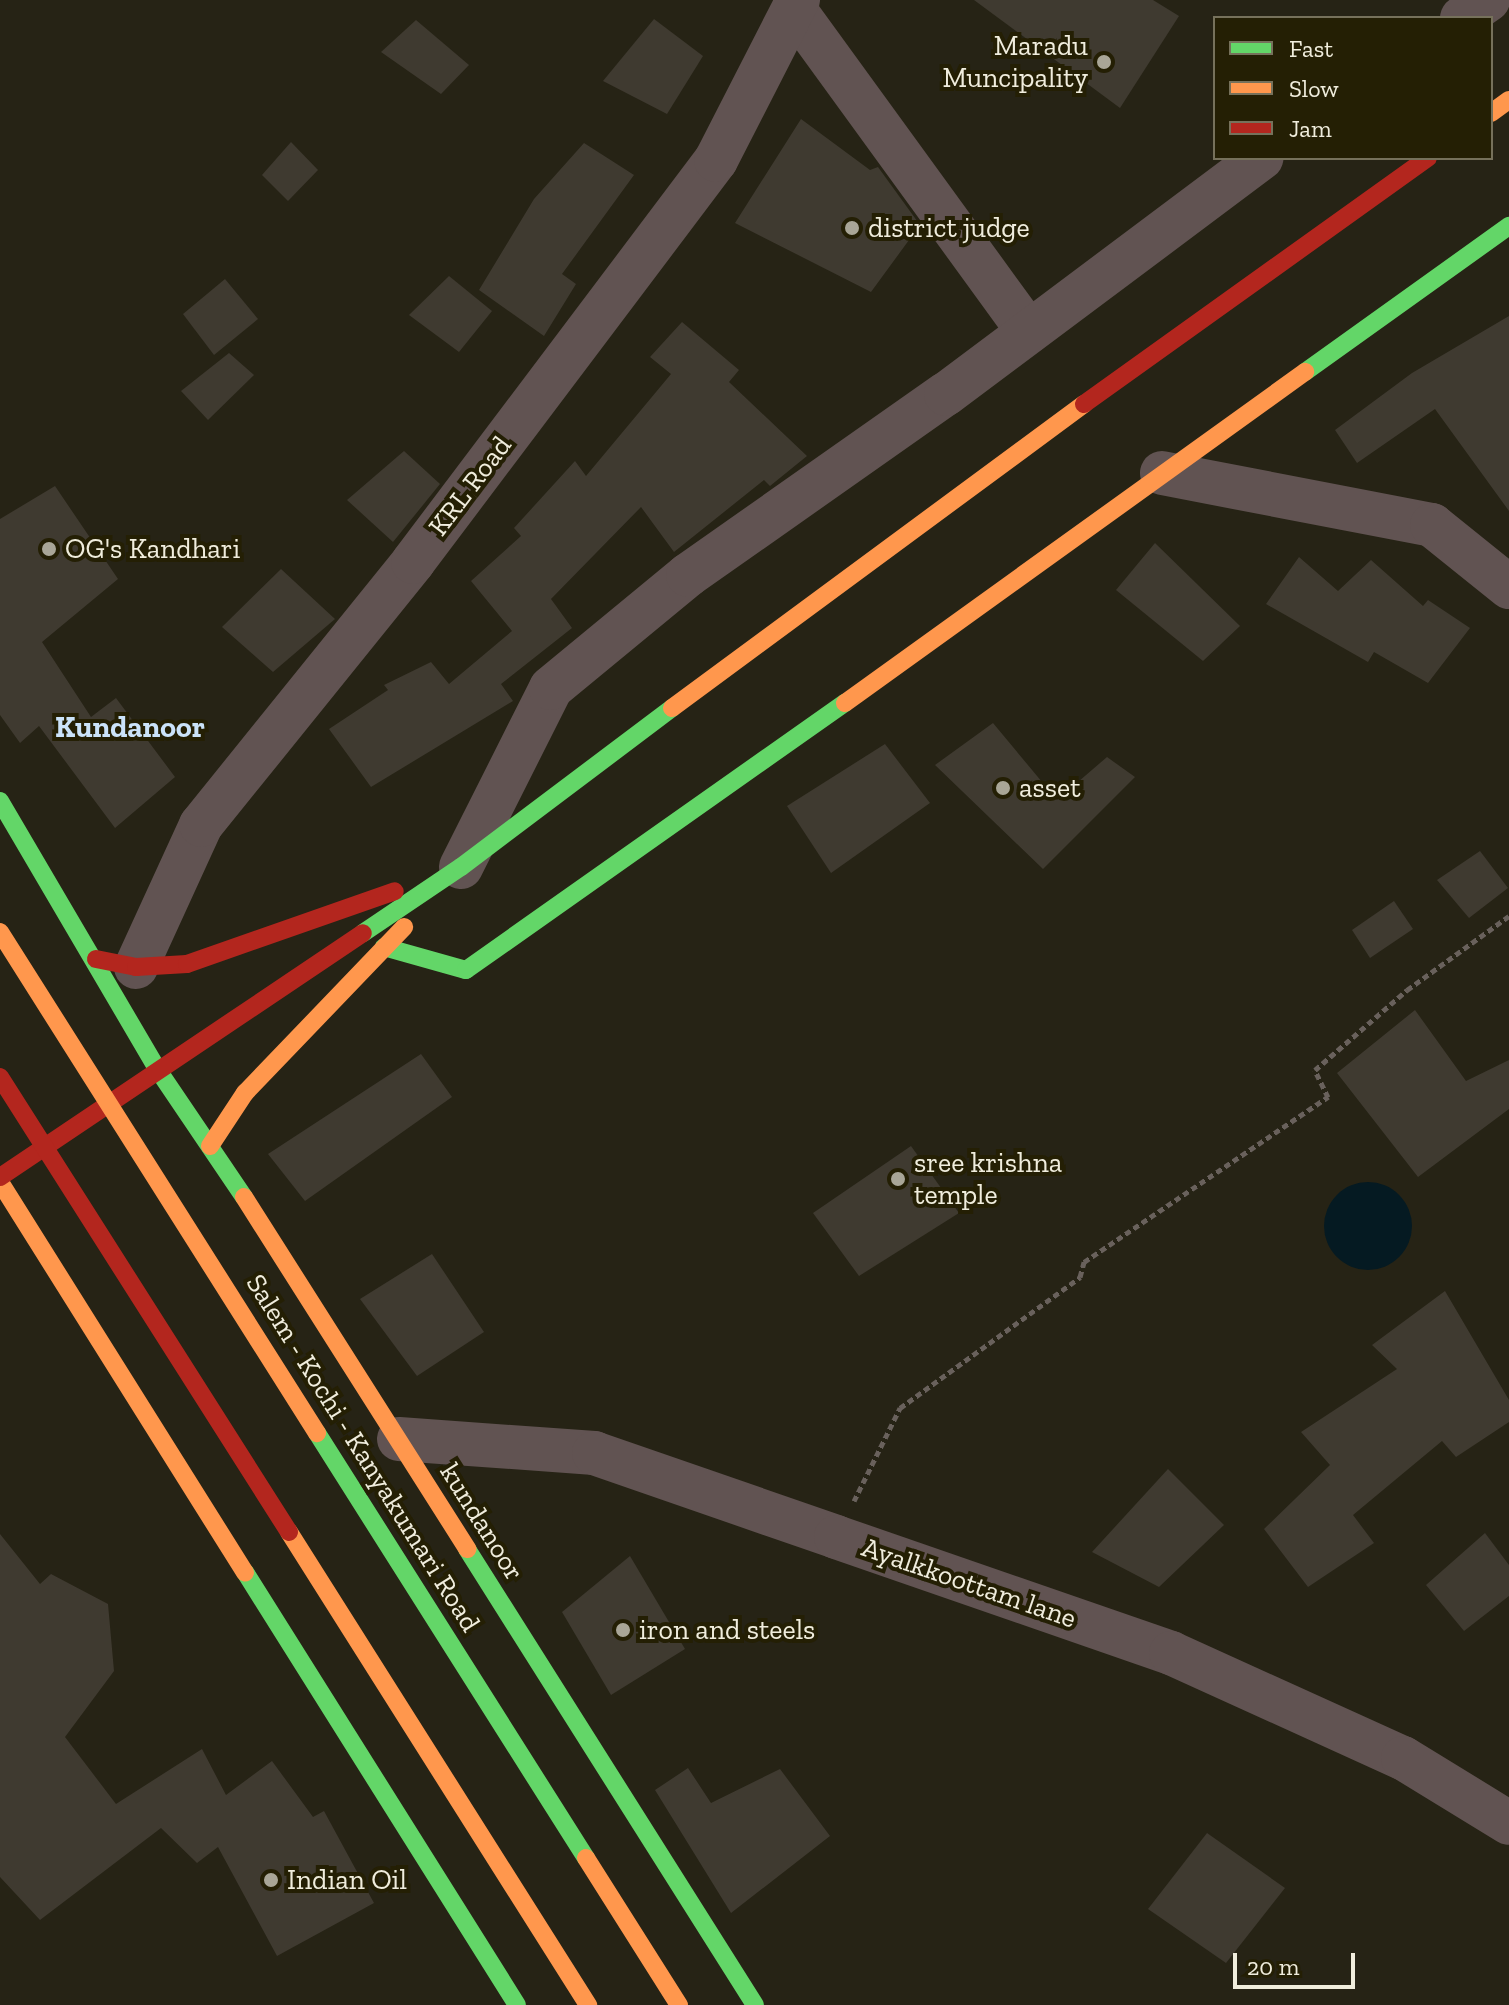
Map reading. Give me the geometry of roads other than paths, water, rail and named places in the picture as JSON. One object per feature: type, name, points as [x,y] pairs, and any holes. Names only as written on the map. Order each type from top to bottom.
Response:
[{"type":"main road","points":[[517,2005],[0,1180],[461,867],[941,506],[1425,160]]},
{"type":"main road","points":[[384,947],[466,970],[572,899],[1509,226]]},
{"type":"main road","name":"kundanoor","points":[[0,801],[116,963],[158,1070],[399,1439],[755,2005]]},
{"type":"main road","points":[[116,963],[187,964],[461,867]]},
{"type":"main road","points":[[210,1146],[245,1093],[461,867]]},
{"type":"main road","name":"Salem - Kochi - Kanyakumari Road","points":[[0,932],[679,2005]]},
{"type":"main road","points":[[0,1077],[588,2005]]},
{"type":"street","points":[[1465,16],[1488,0]]},
{"type":"street","points":[[796,4],[1029,332]]},
{"type":"street","name":"KRL Road","points":[[116,963],[201,825],[413,562],[716,160],[796,4]]},
{"type":"street","points":[[461,867],[551,688],[688,575],[1029,332],[1258,160]]},
{"type":"street","points":[[1162,473],[1432,525],[1509,587]]},
{"type":"street","name":"Ayalkkoottam lane","points":[[399,1439],[594,1453],[1171,1653],[1403,1758],[1509,1823]]},
{"type":"water","points":[[1368,1182],[1385,1186],[1399,1195],[1408,1209],[1412,1226],[1408,1243],[1399,1257],[1385,1266],[1368,1270],[1351,1266],[1337,1257],[1328,1243],[1324,1226],[1328,1209],[1337,1195],[1351,1186]]},
{"type":"place","name":"Maradu Muncipality","points":[[1104,62]]},
{"type":"place","name":"district judge","points":[[852,228]]},
{"type":"place","name":"OG's Kandhari","points":[[49,549]]},
{"type":"place","name":"asset","points":[[1003,788]]},
{"type":"place","name":"sree krishna temple","points":[[898,1179]]},
{"type":"place","name":"iron and steels","points":[[623,1630]]},
{"type":"place","name":"Indian Oil","points":[[271,1880]]},
{"type":"district","name":"Kundanoor","points":[[130,727]]}]
